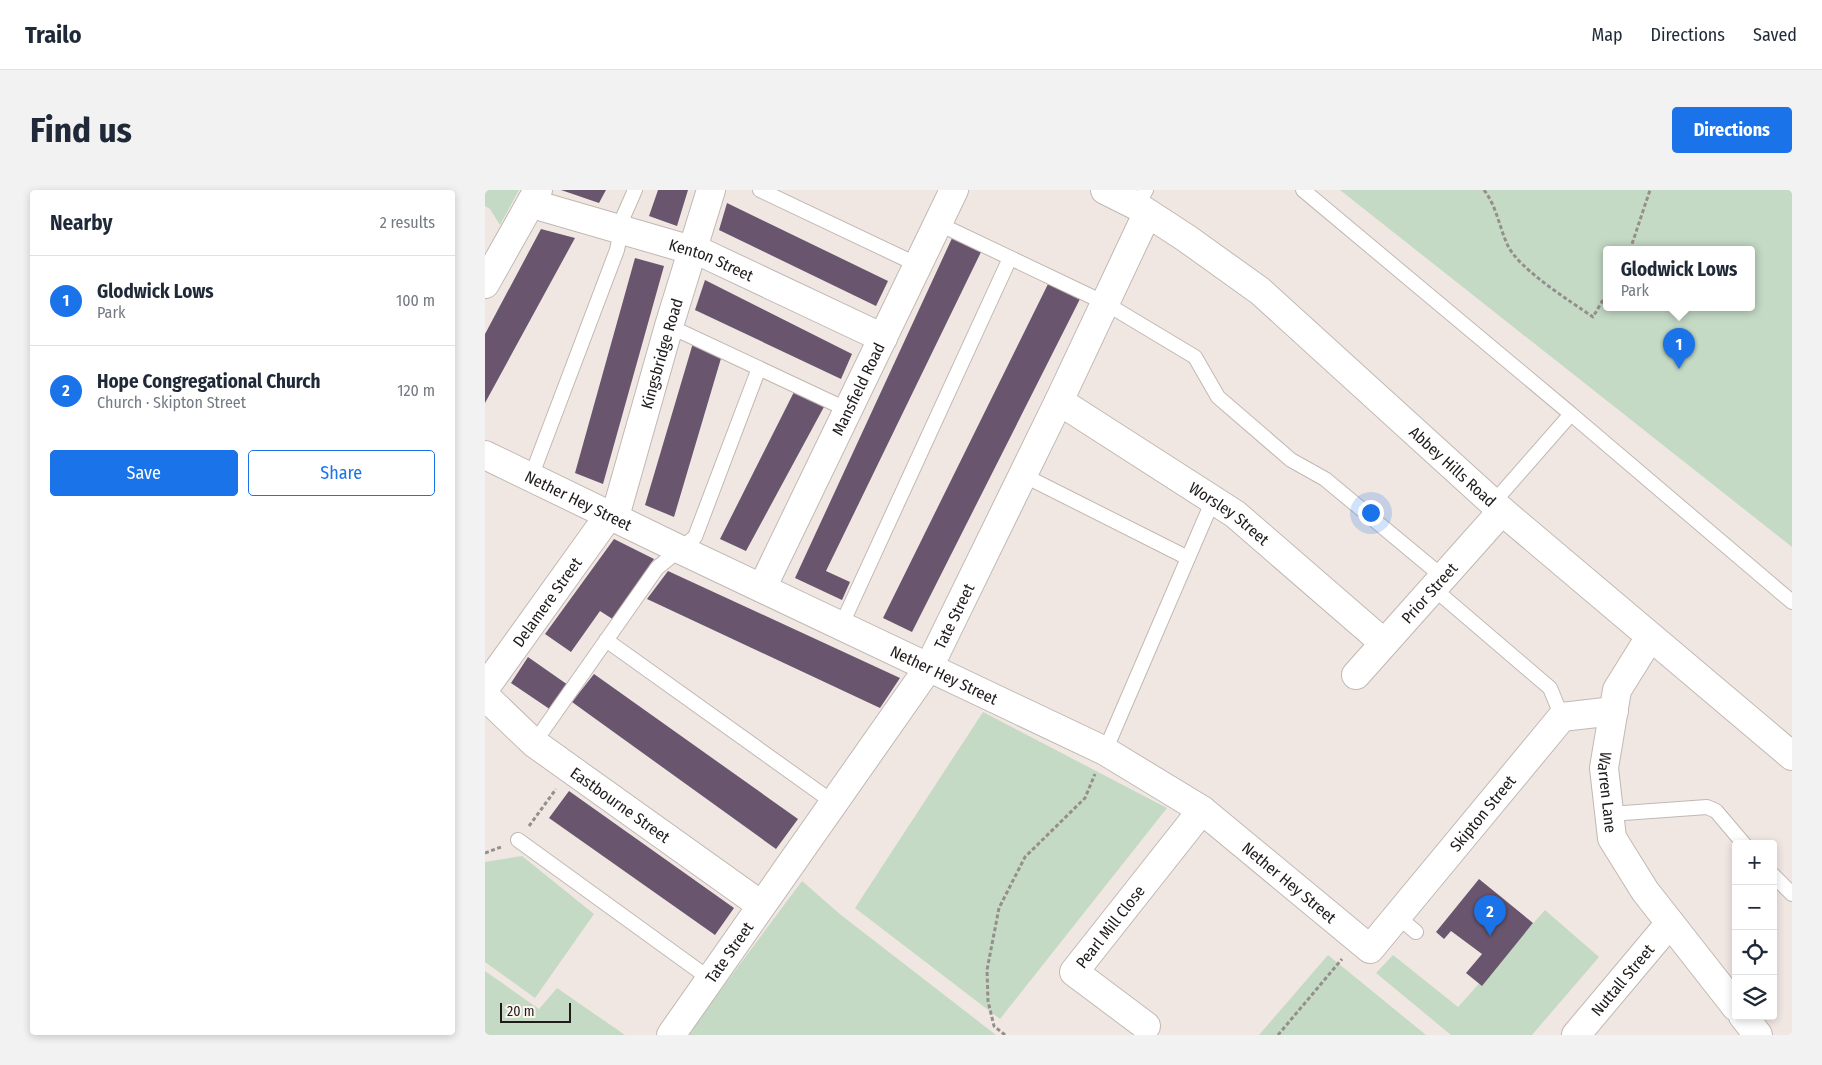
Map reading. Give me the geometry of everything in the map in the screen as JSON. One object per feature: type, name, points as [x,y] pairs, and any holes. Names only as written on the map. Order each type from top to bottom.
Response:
[{"type":"street","name":"Kingsbridge Road","points":[[611,516],[618,506],[669,326],[711,190]]},
{"type":"street","name":"Mansfield Road","points":[[762,588],[954,190]]},
{"type":"street","name":"Abbey Hills Road","points":[[1105,190],[1143,203],[1186,238],[1260,291],[1497,507],[1792,756]]},
{"type":"street","name":"Kenton Street","points":[[535,195],[543,207],[705,254],[883,338]]},
{"type":"street","points":[[485,284],[535,195]]},
{"type":"street","name":"Tate Street","points":[[671,1035],[929,667],[1059,402],[1105,303],[1143,203]]},
{"type":"street","name":"Worsley Street","points":[[1059,402],[1235,514],[1384,643]]},
{"type":"street","name":"Nether Hey Street","points":[[485,455],[1105,751],[1202,810],[1364,944]]},
{"type":"street","name":"Prior Street","points":[[1356,675],[1438,583],[1497,507]]},
{"type":"street","name":"Delamere Street","points":[[485,688],[611,516]]},
{"type":"street","name":"Warren Lane","points":[[1650,637],[1617,690],[1613,710],[1604,768],[1612,838],[1645,890],[1732,1002]]},
{"type":"street","name":"Eastbourne Street","points":[[485,696],[534,743],[761,905]]},
{"type":"street","points":[[1561,717],[1613,710]]},
{"type":"street","name":"Skipton Street","points":[[1364,944],[1407,924],[1561,717]]},
{"type":"street","name":"Pearl Mill Close","points":[[1146,1026],[1074,972],[1202,810]]},
{"type":"street","name":"Nuttall Street","points":[[1576,1035],[1670,923]]},
{"type":"street","points":[[1746,1020],[1758,1035]]},
{"type":"lane","points":[[531,477],[617,250],[624,215],[635,190]]},
{"type":"lane","points":[[760,190],[918,265]]},
{"type":"lane","points":[[1303,190],[1792,602]]},
{"type":"lane","points":[[939,224],[1105,303],[1195,357],[1218,397],[1291,460],[1325,479],[1550,688],[1561,717]]},
{"type":"lane","points":[[841,626],[1010,258]]},
{"type":"lane","points":[[669,326],[848,410]]},
{"type":"lane","points":[[534,743],[657,568],[695,537],[759,368]]},
{"type":"lane","points":[[1497,507],[1571,414]]},
{"type":"lane","points":[[1023,475],[1188,558]]},
{"type":"lane","points":[[1105,751],[1213,500]]},
{"type":"lane","points":[[606,640],[834,803]]},
{"type":"lane","points":[[1610,814],[1707,807],[1716,811],[1741,840]]},
{"type":"lane","points":[[518,840],[710,979]]},
{"type":"lane","points":[[1777,879],[1792,894]]},
{"type":"path","points":[[1484,190],[1491,200],[1509,247],[1523,265],[1593,317],[1603,300]]},
{"type":"path","points":[[1631,246],[1650,190]]},
{"type":"path","points":[[1005,1035],[994,1026],[987,993],[987,970],[999,908],[1025,857],[1085,798],[1105,751]]},
{"type":"path","points":[[485,853],[518,840],[571,770]]},
{"type":"path","points":[[1277,1035],[1364,944]]},
{"type":"green space","points":[[485,190],[519,190],[500,225],[490,209],[485,206]]},
{"type":"green space","points":[[1340,190],[1792,190],[1792,547]]},
{"type":"green space","points":[[983,712],[1167,808],[1000,1019],[855,908]]},
{"type":"green space","points":[[522,856],[594,914],[535,998],[485,962],[485,862]]},
{"type":"green space","points":[[802,881],[841,915],[996,1035],[687,1035]]},
{"type":"green space","points":[[1545,910],[1599,957],[1532,1035],[1451,1035],[1376,973],[1393,955],[1458,1007]]},
{"type":"green space","points":[[1328,955],[1426,1035],[1259,1035]]},
{"type":"green space","points":[[485,971],[539,1009],[557,988],[625,1035],[485,1035]]},
{"type":"building","points":[[561,190],[606,190],[599,203]]},
{"type":"building","points":[[658,190],[688,190],[677,226],[649,216]]},
{"type":"building","points":[[727,203],[888,281],[876,306],[719,230]]},
{"type":"building","points":[[541,229],[575,238],[485,403],[485,334]]},
{"type":"building","points":[[953,236],[982,250],[826,571],[850,582],[842,600],[795,578]]},
{"type":"building","points":[[635,258],[664,266],[603,484],[575,473]]},
{"type":"building","points":[[705,280],[852,354],[841,379],[695,310]]},
{"type":"building","points":[[1049,282],[1081,297],[912,632],[883,618]]},
{"type":"building","points":[[693,343],[722,355],[674,517],[645,505]]},
{"type":"building","points":[[794,392],[825,405],[746,551],[720,539]]},
{"type":"building","points":[[614,539],[654,559],[614,620],[600,611],[571,652],[545,634]]},
{"type":"building","points":[[668,571],[900,678],[880,708],[647,599]]},
{"type":"building","points":[[528,657],[568,685],[551,710],[511,683]]},
{"type":"building","points":[[594,674],[798,819],[776,849],[572,702]]},
{"type":"building","points":[[569,791],[734,908],[715,935],[549,818]]},
{"type":"building","points":[[1479,879],[1533,923],[1482,986],[1466,973],[1482,954],[1451,931],[1444,939],[1436,932]]},
{"type":"place","name":"Glodwick Lows","points":[[1679,369]]},
{"type":"place","name":"Hope Congregational Church","points":[[1490,936]]}]
